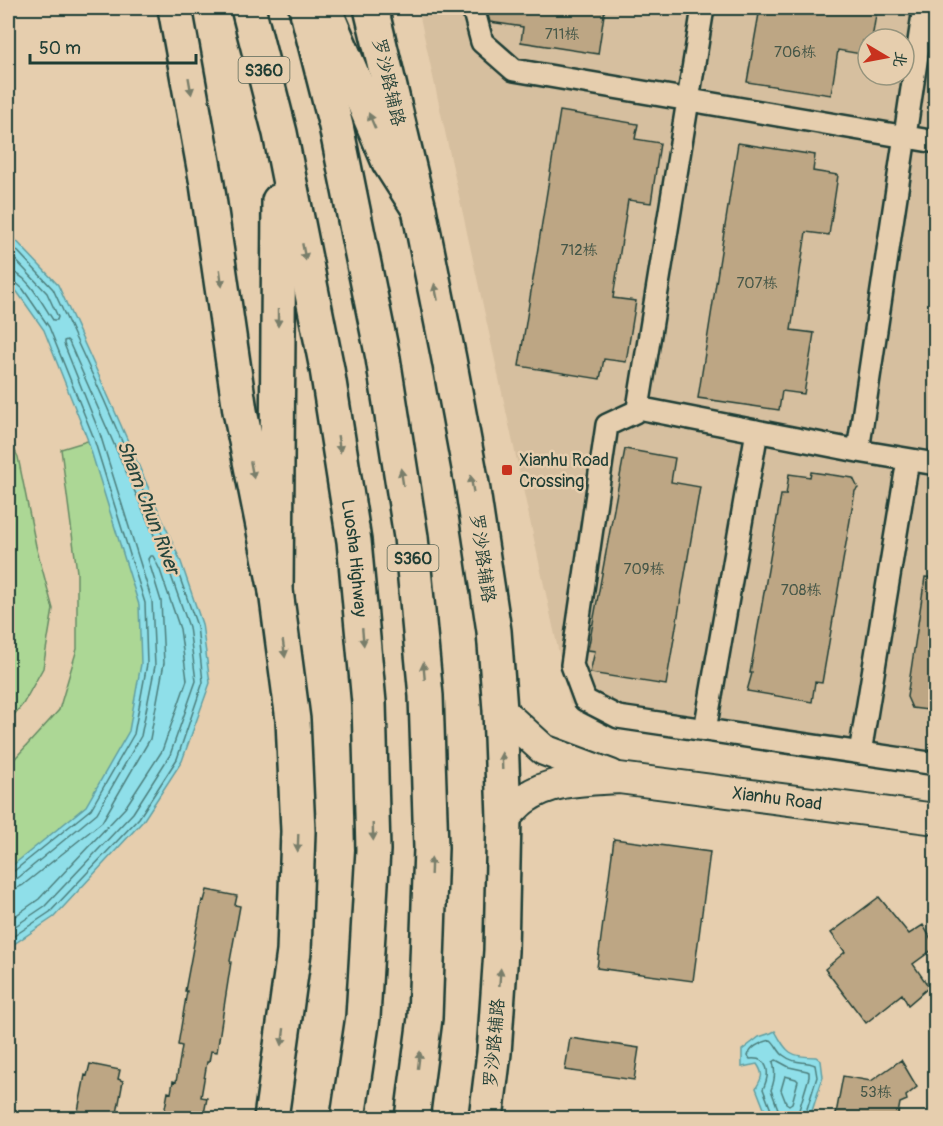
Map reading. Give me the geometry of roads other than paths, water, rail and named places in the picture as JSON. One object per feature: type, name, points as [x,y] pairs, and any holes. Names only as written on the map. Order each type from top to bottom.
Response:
[{"type":"main road","points":[[164,8],[178,23],[207,184],[240,411],[276,591],[293,720],[298,831],[294,952],[271,1119]]},
{"type":"main road","name":"Luosha Highway","points":[[248,8],[280,133],[327,369],[354,541],[369,703],[373,850],[363,1017],[348,1119]]},
{"type":"main road","name":"S360","points":[[306,8],[336,126],[383,358],[411,537],[426,696],[431,848],[425,1018],[412,1119]]},
{"type":"main road","points":[[324,8],[389,162],[419,209]]},
{"type":"main road","name":"罗沙路辅路","points":[[371,8],[419,209],[472,484],[494,632],[500,710],[504,818],[501,951],[494,1053],[486,1119]]},
{"type":"main road","points":[[276,591],[280,133]]},
{"type":"street","points":[[473,8],[482,42],[514,70],[936,142]]},
{"type":"street","points":[[703,8],[638,408],[635,412],[607,425],[572,665],[585,700],[618,717],[936,764]]},
{"type":"street","points":[[858,451],[924,8]]},
{"type":"street","points":[[638,408],[936,464]]},
{"type":"street","points":[[705,730],[757,431]]},
{"type":"street","points":[[860,753],[908,460]]},
{"type":"street","points":[[500,710],[544,750],[619,778]]},
{"type":"street","points":[[504,818],[524,799],[546,787],[570,781],[619,778]]},
{"type":"street","name":"Xianhu Road","points":[[619,778],[936,819]]},
{"type":"water","name":"Sham Chun River","points":[[8,232],[58,285],[109,398],[181,562],[202,624],[210,683],[182,761],[143,821],[54,917],[8,948],[8,869],[86,806],[129,731],[141,664],[139,605],[87,438],[44,330],[8,282]]},
{"type":"water","points":[[775,1031],[790,1052],[800,1056],[816,1057],[821,1061],[823,1077],[811,1114],[812,1118],[762,1118],[765,1111],[756,1088],[761,1079],[761,1071],[757,1064],[742,1067],[742,1050],[759,1037]]},
{"type":"place","name":"Xianhu Road Crossing","points":[[507,470]]}]
